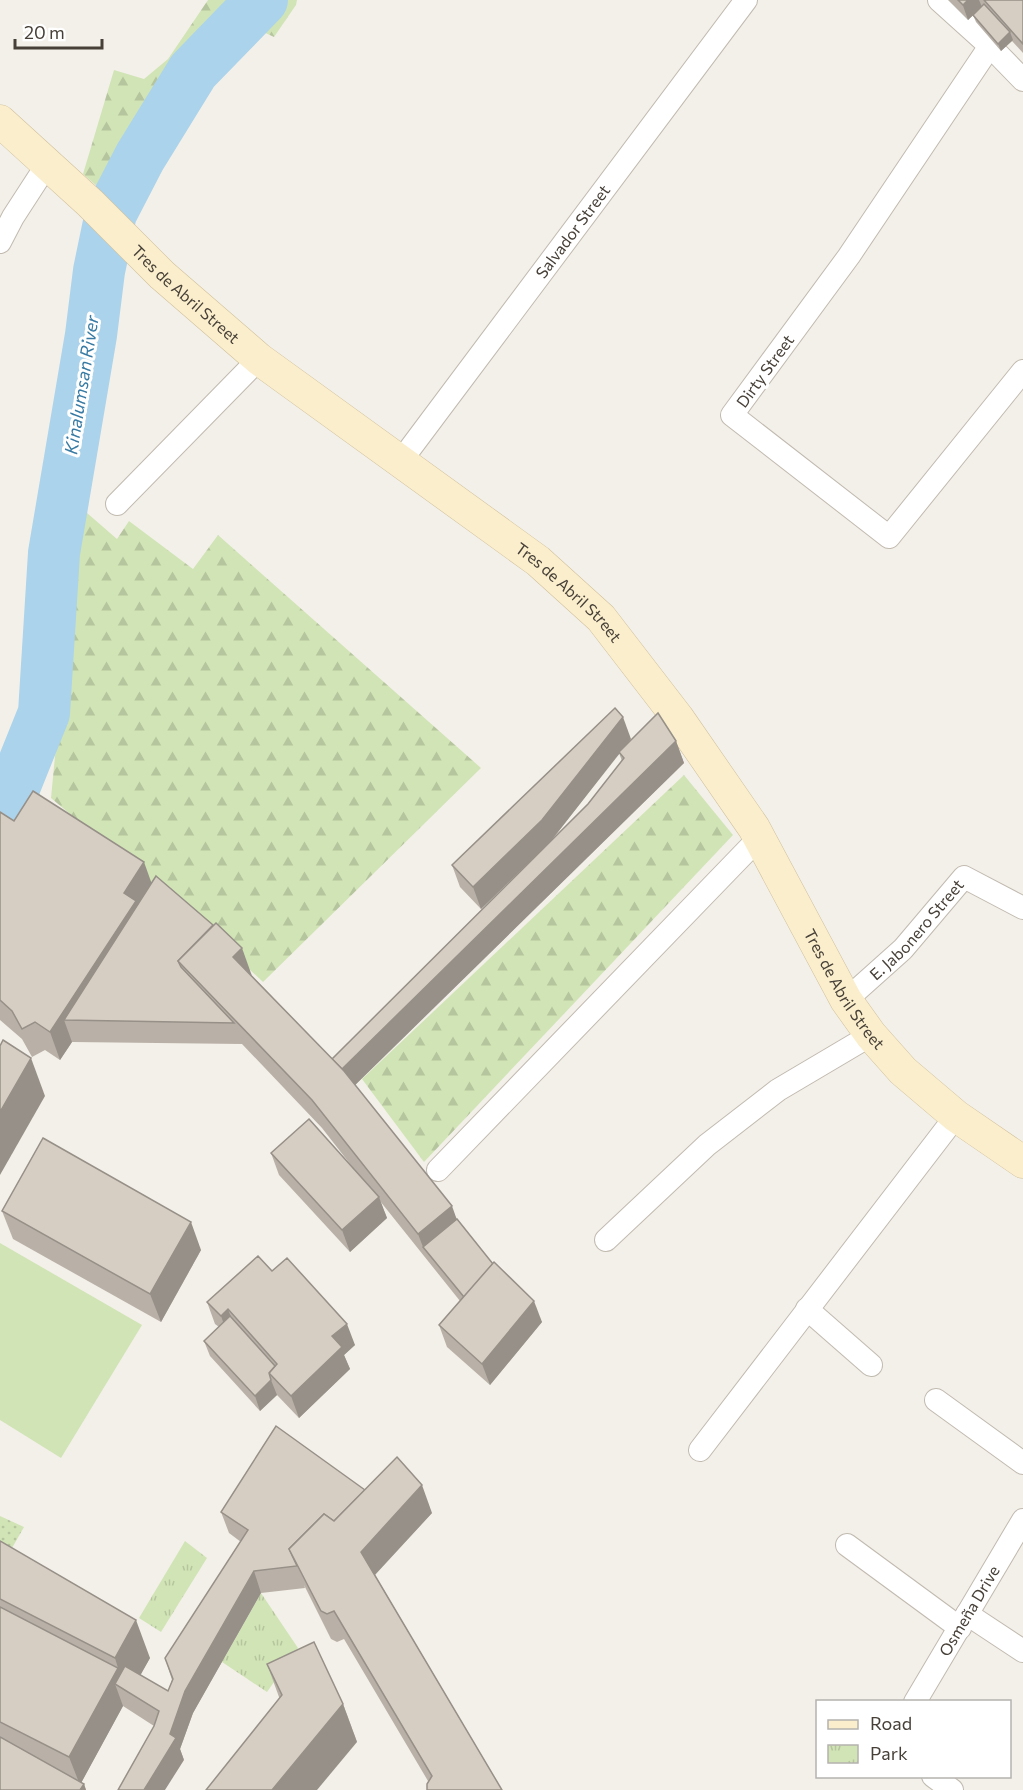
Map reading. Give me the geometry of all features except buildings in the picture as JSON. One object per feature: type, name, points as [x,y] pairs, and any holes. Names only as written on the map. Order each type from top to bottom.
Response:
[{"type":"street","name":"Salvador Street","points":[[400,462],[746,0]]},
{"type":"street","points":[[939,0],[990,46],[1023,80]]},
{"type":"street","name":"Dirty Street","points":[[990,46],[849,256],[732,415],[889,537],[1023,370]]},
{"type":"street","name":"Tres de Abril Street","points":[[0,121],[48,163],[162,274],[259,359],[538,561],[601,618],[678,718],[759,838],[846,1000],[871,1035],[903,1071],[956,1116],[1023,1162]]},
{"type":"street","points":[[0,242],[13,217],[48,163]]},
{"type":"street","points":[[117,504],[259,359]]},
{"type":"street","points":[[438,1170],[759,838]]},
{"type":"street","name":"E. Jabonero Street","points":[[846,1000],[903,949],[964,877],[1023,908]]},
{"type":"street","points":[[606,1240],[707,1145],[778,1090],[871,1035]]},
{"type":"street","points":[[700,1450],[956,1116]]},
{"type":"street","points":[[807,1309],[871,1365]]},
{"type":"street","points":[[936,1400],[1023,1463]]},
{"type":"street","name":"Osmeña Drive","points":[[916,1700],[1023,1520]]},
{"type":"street","points":[[847,1545],[964,1621],[1023,1651]]},
{"type":"street","points":[[936,1778],[952,1790]]},
{"type":"green space","points":[[208,0],[297,0],[274,37],[255,28],[191,87],[121,207],[83,174],[114,70],[144,79],[168,59]]},
{"type":"green space","points":[[79,506],[117,539],[129,521],[193,569],[218,535],[481,768],[263,982],[204,927],[51,798]]},
{"type":"green space","points":[[684,775],[733,835],[424,1162],[362,1079]]},
{"type":"green space","points":[[0,1243],[142,1325],[61,1458],[0,1420]]},
{"type":"green space","points":[[0,1516],[24,1527],[0,1569]]},
{"type":"green space","points":[[185,1541],[207,1558],[161,1632],[139,1618]]},
{"type":"green space","points":[[261,1593],[298,1648],[267,1692],[222,1662]]},
{"type":"waterway","name":"Kinalumsan River","points":[[0,809],[11,795],[44,713],[54,553],[91,335],[99,271],[111,213],[140,157],[193,71],[262,0]]}]
